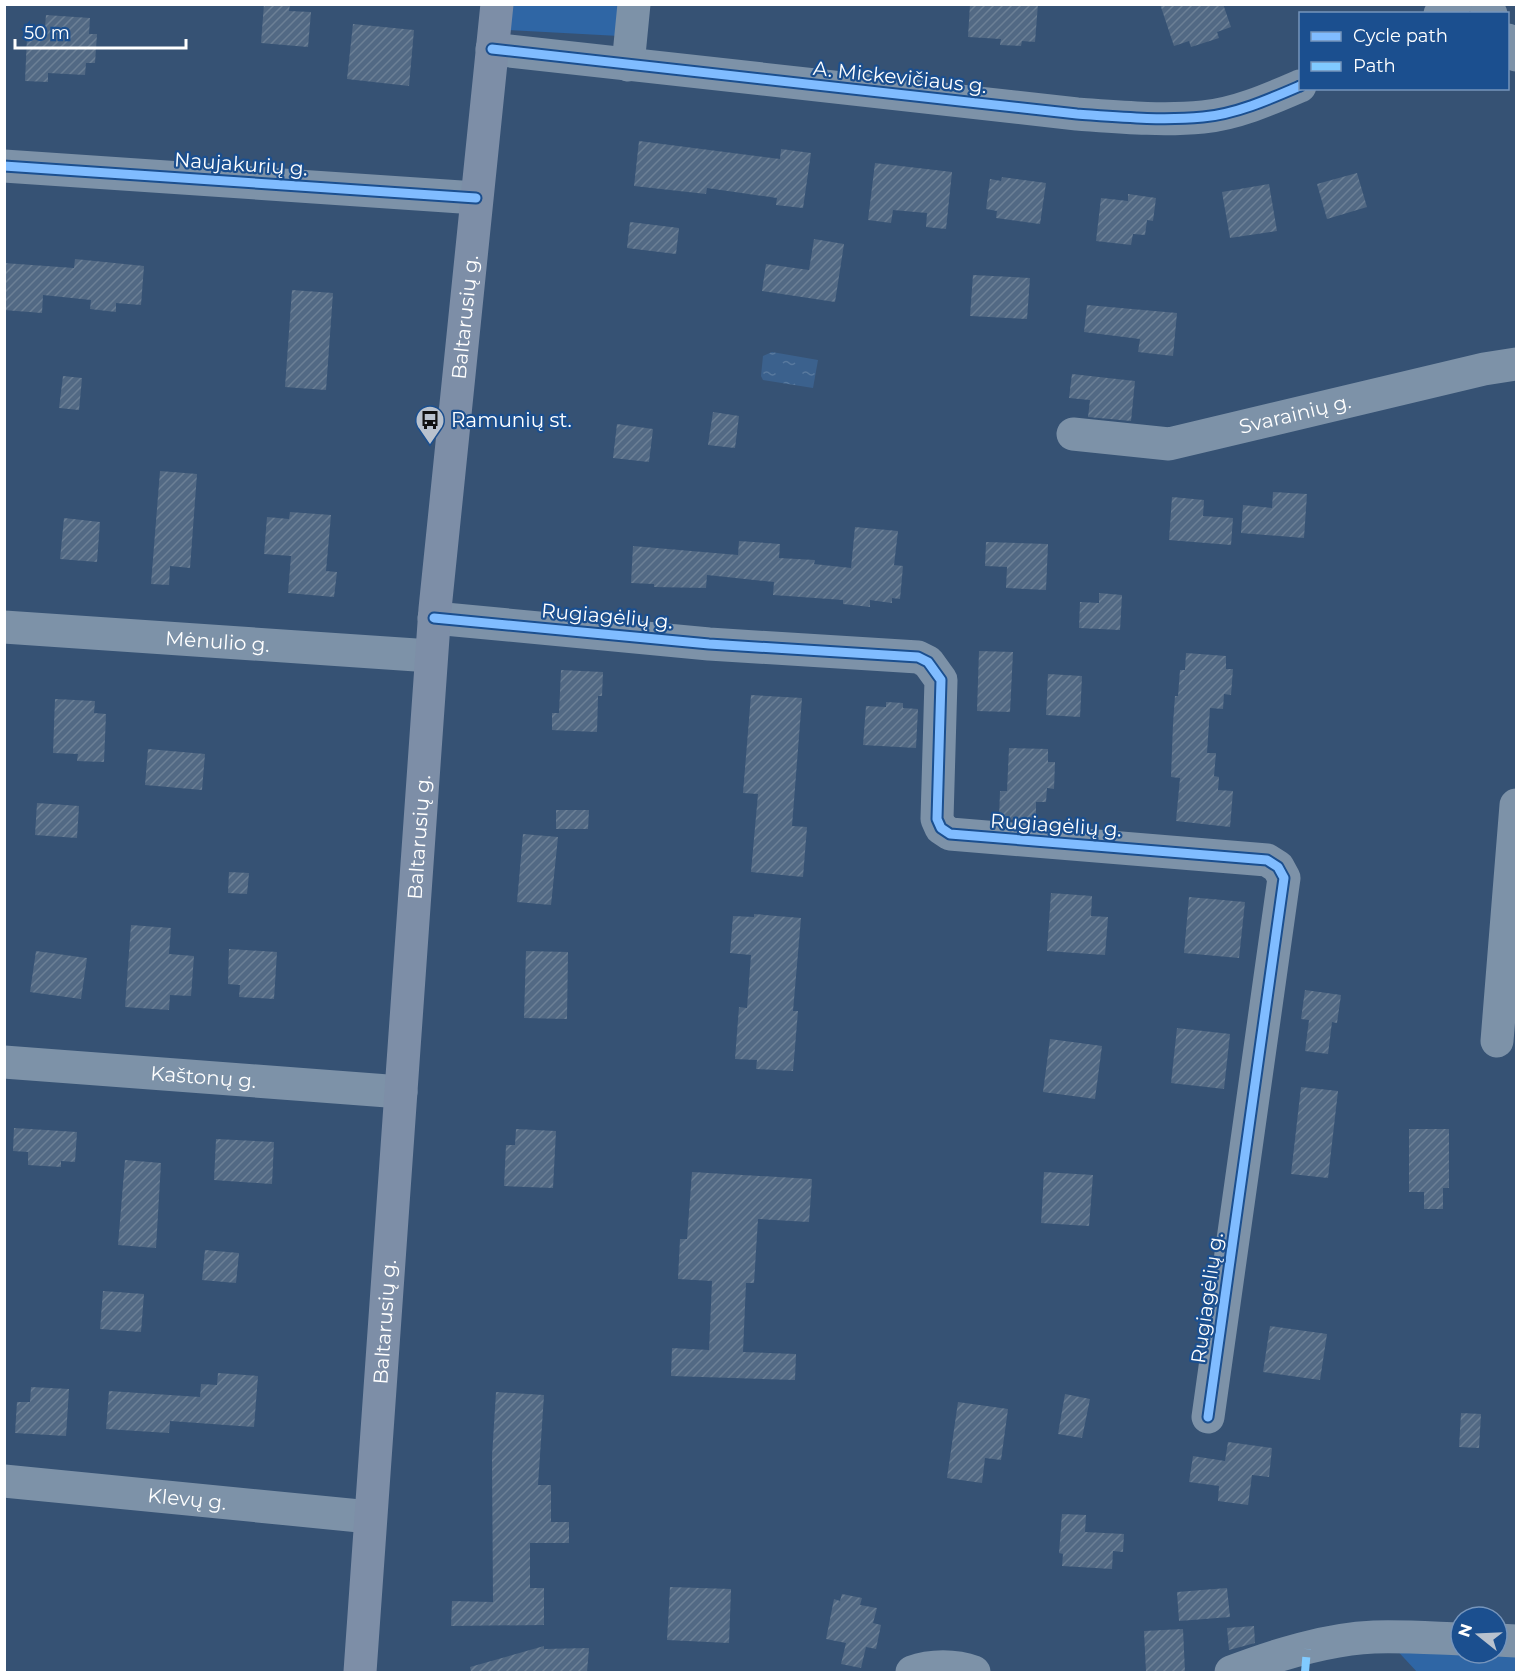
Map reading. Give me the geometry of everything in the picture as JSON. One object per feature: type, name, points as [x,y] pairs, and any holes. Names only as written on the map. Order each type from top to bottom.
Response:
[{"type":"main road","name":"Baltarusių g.","points":[[360,1672],[434,618],[497,4]]},
{"type":"street","points":[[628,65],[634,4]]},
{"type":"street","name":"A. Mickevičiaus g.","points":[[492,49],[1054,112],[1150,119],[1205,117],[1269,100],[1299,86]]},
{"type":"street","name":"Naujakurių g.","points":[[4,166],[476,198]]},
{"type":"street","name":"Svarainių g.","points":[[1073,434],[1169,444],[1484,369],[1516,364]]},
{"type":"street","name":"Rugiagėlių g.","points":[[434,618],[709,644],[918,657],[928,662],[941,680],[942,722],[937,819],[941,828],[950,834],[1267,860],[1278,867],[1284,878],[1208,1418]]},
{"type":"street","name":"Mėnulio g.","points":[[4,627],[431,656]]},
{"type":"street","points":[[1497,1041],[1516,805]]},
{"type":"street","name":"Kaštonų g.","points":[[4,1062],[401,1092]]},
{"type":"street","name":"Klevų g.","points":[[4,1480],[370,1517]]},
{"type":"street","points":[[1231,1672],[1261,1661],[1341,1640],[1373,1637],[1449,1639]]},
{"type":"street","points":[[912,1672],[926,1667],[963,1669],[974,1672]]},
{"type":"shaded area","points":[[509,5],[623,5],[619,36],[507,30]]},
{"type":"shaded area","points":[[1392,1645],[1449,1652],[1449,1665],[1509,1665],[1509,1648],[1516,1646],[1516,1672],[1417,1672]]},
{"type":"water","points":[[772,352],[818,360],[813,388],[763,380],[761,376],[763,356]]},
{"type":"building","points":[[264,4],[290,4],[289,11],[311,12],[308,47],[261,43]]},
{"type":"building","points":[[970,4],[1038,4],[1035,42],[1022,41],[1021,46],[1000,45],[1001,39],[968,37]]},
{"type":"building","points":[[1160,4],[1223,4],[1231,27],[1217,32],[1219,38],[1191,47],[1189,41],[1174,46]]},
{"type":"building","points":[[46,15],[90,18],[89,34],[97,34],[95,63],[86,63],[85,75],[48,73],[48,82],[25,81],[27,37],[44,38]]},
{"type":"building","points":[[353,24],[414,30],[409,86],[347,79]]},
{"type":"building","points":[[639,141],[780,159],[781,149],[811,153],[803,208],[776,205],[777,198],[707,188],[706,194],[634,186]]},
{"type":"building","points":[[875,163],[952,172],[946,229],[926,227],[927,213],[893,210],[891,223],[868,220]]},
{"type":"building","points":[[1357,173],[1367,207],[1327,219],[1317,184]]},
{"type":"building","points":[[1002,177],[1046,183],[1040,224],[996,218],[997,211],[986,209],[990,179],[1001,181]]},
{"type":"building","points":[[1269,184],[1277,231],[1230,238],[1222,192]]},
{"type":"building","points":[[1128,194],[1156,198],[1153,221],[1147,220],[1145,235],[1133,234],[1131,245],[1096,241],[1101,198],[1128,201]]},
{"type":"building","points":[[630,222],[679,228],[676,254],[627,248]]},
{"type":"building","points":[[814,239],[844,244],[835,302],[762,291],[766,264],[809,270]]},
{"type":"building","points":[[75,259],[144,266],[141,305],[116,303],[116,312],[90,309],[91,300],[43,295],[42,313],[4,310],[4,263],[74,268]]},
{"type":"building","points":[[973,275],[1030,278],[1027,319],[970,316]]},
{"type":"building","points":[[292,290],[333,293],[326,390],[285,387]]},
{"type":"building","points":[[1087,305],[1177,313],[1173,356],[1138,352],[1140,339],[1084,332]]},
{"type":"building","points":[[1072,374],[1135,381],[1131,421],[1088,417],[1090,400],[1069,398]]},
{"type":"building","points":[[63,376],[82,378],[79,410],[59,408]]},
{"type":"building","points":[[713,412],[739,416],[735,448],[708,445]]},
{"type":"building","points":[[617,424],[653,429],[649,462],[613,458]]},
{"type":"building","points":[[160,471],[197,474],[190,568],[170,566],[169,585],[151,584]]},
{"type":"building","points":[[1273,492],[1307,494],[1304,538],[1241,533],[1243,505],[1272,508]]},
{"type":"building","points":[[1172,497],[1204,500],[1203,516],[1233,518],[1231,545],[1169,540]]},
{"type":"building","points":[[290,512],[331,515],[326,571],[337,572],[334,597],[288,593],[291,556],[264,554],[267,517],[289,519]]},
{"type":"building","points":[[64,518],[100,522],[97,562],[60,559]]},
{"type":"building","points":[[855,527],[898,531],[894,565],[903,566],[900,599],[892,598],[892,603],[870,600],[870,607],[843,604],[843,600],[773,595],[774,582],[707,575],[706,588],[654,587],[654,584],[631,583],[633,546],[738,555],[739,541],[780,544],[779,558],[815,560],[814,564],[851,568]]},
{"type":"building","points":[[986,542],[1048,544],[1046,590],[1006,588],[1007,567],[985,566]]},
{"type":"building","points":[[1099,593],[1122,595],[1120,630],[1079,628],[1080,602],[1099,603]]},
{"type":"building","points":[[979,651],[1013,652],[1010,712],[977,711]]},
{"type":"building","points":[[1186,653],[1226,656],[1226,669],[1233,669],[1231,695],[1224,694],[1223,709],[1210,708],[1207,753],[1216,753],[1214,776],[1219,777],[1218,790],[1233,791],[1230,827],[1176,821],[1180,778],[1171,777],[1173,724],[1175,696],[1178,696],[1180,670],[1185,670]]},
{"type":"building","points":[[561,670],[603,672],[602,696],[598,696],[597,732],[552,730],[552,713],[559,713]]},
{"type":"building","points":[[1048,674],[1082,676],[1080,717],[1046,715]]},
{"type":"building","points":[[751,695],[802,698],[792,826],[807,827],[803,877],[751,872],[758,794],[743,793]]},
{"type":"building","points":[[55,699],[95,701],[94,713],[106,714],[104,762],[77,761],[78,754],[53,753]]},
{"type":"building","points":[[886,702],[903,703],[903,708],[918,709],[916,748],[863,745],[866,706],[886,707]]},
{"type":"building","points":[[1009,748],[1048,749],[1048,762],[1055,762],[1054,789],[1047,788],[1046,802],[1036,802],[1036,821],[999,819],[1000,791],[1007,791]]},
{"type":"building","points":[[148,749],[205,754],[202,790],[145,785]]},
{"type":"building","points":[[37,803],[79,806],[77,838],[35,835]]},
{"type":"building","points":[[556,810],[589,810],[588,829],[556,829]]},
{"type":"building","points":[[523,834],[558,837],[551,905],[517,902]]},
{"type":"building","points":[[229,872],[249,873],[247,894],[228,893]]},
{"type":"building","points":[[1051,893],[1092,896],[1091,916],[1108,917],[1105,955],[1047,951]]},
{"type":"building","points":[[1189,897],[1245,902],[1239,958],[1184,953]]},
{"type":"building","points":[[754,914],[801,918],[793,1011],[798,1011],[793,1071],[756,1069],[757,1060],[735,1059],[739,1007],[747,1008],[751,955],[730,953],[733,916],[754,917]]},
{"type":"building","points":[[131,925],[171,928],[169,954],[194,956],[191,996],[170,995],[169,1010],[125,1007]]},
{"type":"building","points":[[229,949],[277,952],[274,999],[239,997],[240,985],[228,984]]},
{"type":"building","points":[[36,951],[87,958],[81,999],[30,992]]},
{"type":"building","points":[[526,951],[568,952],[567,1019],[524,1018]]},
{"type":"building","points":[[1305,990],[1341,995],[1337,1023],[1332,1022],[1328,1054],[1305,1051],[1309,1020],[1301,1019]]},
{"type":"building","points":[[1177,1028],[1230,1034],[1224,1089],[1171,1083]]},
{"type":"building","points":[[1050,1039],[1102,1046],[1095,1099],[1043,1092]]},
{"type":"building","points":[[1301,1087],[1338,1091],[1328,1178],[1291,1174]]},
{"type":"building","points":[[14,1128],[77,1132],[75,1162],[61,1161],[61,1167],[28,1165],[28,1152],[13,1151]]},
{"type":"building","points":[[516,1129],[556,1131],[553,1188],[504,1186],[506,1145],[515,1145]]},
{"type":"building","points":[[1409,1129],[1449,1129],[1449,1188],[1443,1188],[1443,1209],[1424,1209],[1424,1192],[1409,1192]]},
{"type":"building","points":[[216,1139],[274,1142],[272,1184],[214,1180]]},
{"type":"building","points":[[125,1160],[161,1163],[156,1248],[118,1245]]},
{"type":"building","points":[[692,1172],[812,1179],[809,1222],[758,1219],[754,1283],[746,1283],[743,1352],[796,1354],[795,1380],[671,1376],[672,1348],[709,1350],[712,1281],[678,1279],[680,1239],[687,1239]]},
{"type":"building","points":[[1044,1172],[1093,1175],[1089,1226],[1041,1223]]},
{"type":"building","points":[[205,1250],[239,1253],[236,1283],[202,1280]]},
{"type":"building","points":[[103,1291],[144,1294],[141,1332],[100,1329]]},
{"type":"building","points":[[1270,1326],[1327,1334],[1320,1380],[1263,1372]]},
{"type":"building","points":[[218,1373],[258,1376],[254,1427],[170,1421],[169,1433],[106,1429],[109,1391],[200,1397],[201,1384],[217,1385]]},
{"type":"building","points":[[31,1387],[69,1389],[66,1436],[15,1433],[17,1402],[30,1402]]},
{"type":"building","points":[[496,1392],[544,1395],[538,1485],[551,1485],[551,1522],[569,1522],[569,1543],[530,1543],[530,1588],[544,1588],[544,1625],[451,1626],[452,1601],[493,1602],[492,1457]]},
{"type":"building","points":[[1065,1394],[1090,1399],[1082,1438],[1058,1434]]},
{"type":"building","points":[[958,1402],[1008,1409],[1001,1460],[985,1458],[982,1483],[947,1478]]},
{"type":"building","points":[[1461,1413],[1481,1414],[1479,1448],[1459,1447]]},
{"type":"building","points":[[1228,1442],[1272,1448],[1269,1477],[1252,1475],[1248,1505],[1218,1501],[1219,1486],[1189,1482],[1193,1456],[1225,1461]]},
{"type":"building","points":[[1062,1514],[1086,1515],[1085,1532],[1124,1534],[1123,1552],[1113,1551],[1112,1569],[1062,1566],[1063,1554],[1059,1553]]},
{"type":"building","points":[[670,1587],[731,1589],[729,1643],[667,1640]]},
{"type":"building","points":[[1227,1588],[1230,1617],[1179,1621],[1177,1592]]},
{"type":"building","points":[[842,1594],[862,1598],[860,1605],[877,1608],[873,1623],[881,1625],[876,1649],[866,1647],[861,1668],[841,1664],[846,1643],[826,1639],[834,1599],[840,1601]]},
{"type":"building","points":[[1254,1626],[1255,1643],[1229,1650],[1227,1628]]},
{"type":"building","points":[[1183,1629],[1185,1672],[1146,1672],[1144,1631]]},
{"type":"building","points":[[544,1646],[544,1649],[589,1648],[587,1672],[471,1672],[470,1667]]},
{"type":"marked path","points":[[1305,1672],[1307,1649]]},
{"type":"cycle path","points":[[492,49],[1077,114],[1140,118],[1172,119],[1228,113],[1299,86]]},
{"type":"cycle path","points":[[4,166],[476,198]]},
{"type":"cycle path","points":[[434,618],[709,644],[918,657],[928,662],[941,680],[937,819],[941,828],[950,834],[1267,860],[1278,867],[1284,878],[1208,1417]]},
{"type":"place","name":"Ramunių st.","points":[[430,446]]}]
